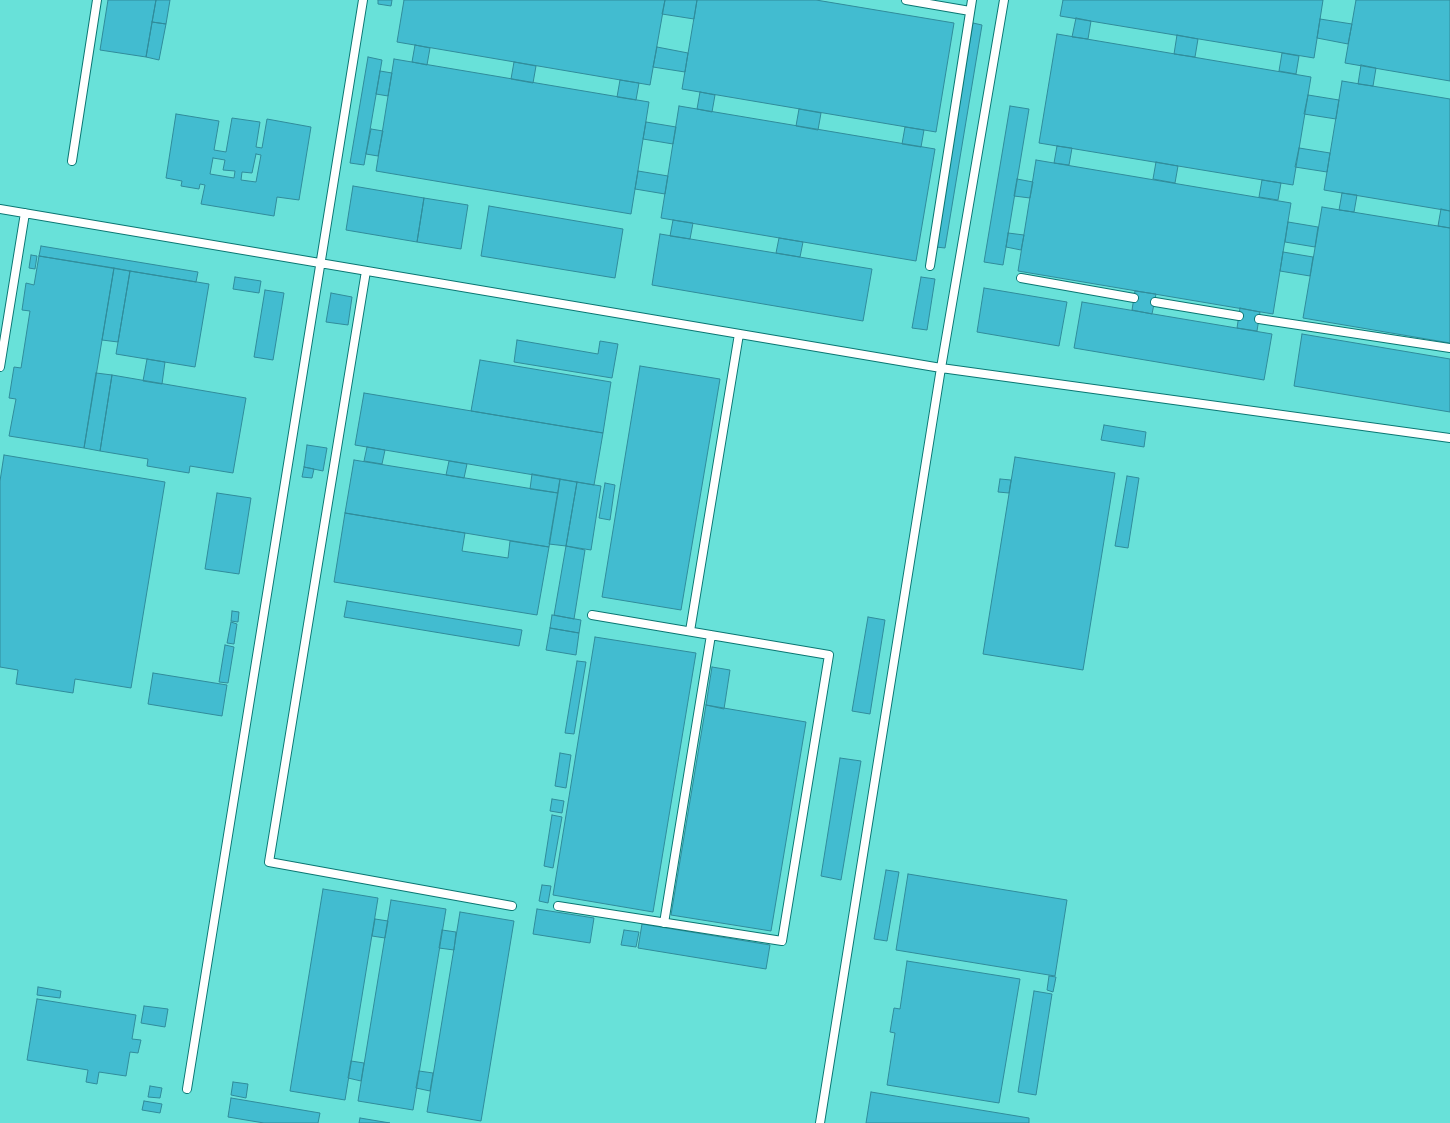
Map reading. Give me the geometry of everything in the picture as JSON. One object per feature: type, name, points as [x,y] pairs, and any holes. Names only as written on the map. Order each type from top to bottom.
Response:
[{"type":"lane","points":[[72,161],[97,0]]},
{"type":"lane","points":[[186,1089],[363,0]]},
{"type":"lane","points":[[906,0],[970,11]]},
{"type":"lane","points":[[930,266],[972,0]]},
{"type":"lane","points":[[820,1123],[942,368],[1004,0]]},
{"type":"lane","points":[[0,209],[942,368],[1450,438]]},
{"type":"lane","points":[[0,367],[25,213]]},
{"type":"lane","points":[[366,271],[269,862],[512,906]]},
{"type":"lane","points":[[1021,278],[1134,298]]},
{"type":"lane","points":[[1154,302],[1239,316]]},
{"type":"lane","points":[[1259,319],[1450,348]]},
{"type":"lane","points":[[690,631],[739,334]]},
{"type":"lane","points":[[558,906],[782,942],[829,655],[592,615]]},
{"type":"lane","points":[[664,923],[711,635]]},
{"type":"building","points":[[108,0],[156,0],[146,57],[100,50]]},
{"type":"building","points":[[156,0],[170,0],[166,24],[152,22]]},
{"type":"building","points":[[378,0],[392,0],[391,6],[378,4]]},
{"type":"building","points":[[404,0],[665,0],[650,85],[397,42]]},
{"type":"building","points":[[665,0],[697,0],[694,19],[662,14]]},
{"type":"building","points":[[697,0],[816,0],[954,23],[936,132],[682,89]]},
{"type":"building","points":[[1063,0],[1323,0],[1314,58],[1060,16]]},
{"type":"building","points":[[1356,0],[1450,0],[1450,81],[1345,63]]},
{"type":"building","points":[[1076,18],[1091,21],[1088,39],[1072,37]]},
{"type":"building","points":[[1320,19],[1352,24],[1348,44],[1317,38]]},
{"type":"building","points":[[152,22],[166,24],[159,60],[146,57]]},
{"type":"building","points":[[973,23],[982,25],[945,248],[936,247]]},
{"type":"building","points":[[1057,34],[1311,77],[1293,185],[1039,143]]},
{"type":"building","points":[[1177,35],[1198,39],[1195,57],[1174,54]]},
{"type":"building","points":[[415,45],[430,48],[427,65],[412,62]]},
{"type":"building","points":[[657,47],[688,53],[685,72],[653,67]]},
{"type":"building","points":[[1282,53],[1299,56],[1296,74],[1279,71]]},
{"type":"building","points":[[368,57],[382,60],[364,165],[350,163]]},
{"type":"building","points":[[394,59],[649,102],[631,214],[376,171]]},
{"type":"building","points":[[514,62],[536,66],[533,83],[511,79]]},
{"type":"building","points":[[1361,65],[1376,68],[1373,86],[1358,84]]},
{"type":"building","points":[[380,71],[392,73],[388,96],[376,94]]},
{"type":"building","points":[[620,80],[639,83],[636,100],[617,97]]},
{"type":"building","points":[[1342,81],[1450,99],[1450,211],[1324,190]]},
{"type":"building","points":[[700,92],[715,95],[712,112],[697,109]]},
{"type":"building","points":[[1308,95],[1339,100],[1336,119],[1304,114]]},
{"type":"building","points":[[679,106],[935,149],[916,261],[661,218]]},
{"type":"building","points":[[1010,106],[1029,109],[1003,265],[984,262]]},
{"type":"building","points":[[799,109],[821,113],[818,130],[796,126]]},
{"type":"building","points":[[176,114],[219,121],[214,150],[226,152],[232,118],[260,122],[256,147],[262,148],[267,119],[311,127],[299,200],[277,197],[274,216],[201,204],[205,185],[200,184],[199,189],[181,186],[182,181],[166,178]],"holes":[[[256,154],[261,155],[256,182],[241,180],[242,172],[252,173]],[[213,158],[225,160],[223,170],[235,171],[234,178],[210,174]]]},
{"type":"building","points":[[646,122],[676,127],[673,144],[643,139]]},
{"type":"building","points":[[905,127],[924,130],[921,147],[902,144]]},
{"type":"building","points":[[371,129],[383,131],[378,156],[366,154]]},
{"type":"building","points":[[1057,146],[1072,148],[1069,165],[1054,163]]},
{"type":"building","points":[[1299,148],[1330,153],[1327,172],[1295,167]]},
{"type":"building","points":[[1036,160],[1291,203],[1273,314],[1018,271]]},
{"type":"building","points":[[1156,162],[1178,166],[1175,183],[1153,179]]},
{"type":"building","points":[[638,171],[668,176],[665,194],[635,189]]},
{"type":"building","points":[[1017,179],[1033,182],[1030,198],[1014,196]]},
{"type":"building","points":[[1262,180],[1281,183],[1278,200],[1259,197]]},
{"type":"building","points":[[353,186],[424,198],[417,242],[346,230]]},
{"type":"building","points":[[1342,193],[1357,195],[1354,212],[1339,210]]},
{"type":"building","points":[[424,198],[468,205],[461,249],[417,242]]},
{"type":"building","points":[[489,206],[623,229],[615,278],[481,256]]},
{"type":"building","points":[[1322,207],[1450,228],[1450,343],[1303,318]]},
{"type":"building","points":[[1441,209],[1450,211],[1450,228],[1438,226]]},
{"type":"building","points":[[673,220],[693,223],[690,239],[670,236]]},
{"type":"building","points":[[1288,222],[1318,227],[1315,247],[1285,242]]},
{"type":"building","points":[[1008,233],[1024,235],[1021,250],[1006,247]]},
{"type":"building","points":[[660,234],[872,269],[863,321],[652,285]]},
{"type":"building","points":[[779,238],[803,242],[800,257],[776,253]]},
{"type":"building","points":[[41,246],[198,272],[196,282],[39,256]]},
{"type":"building","points":[[1283,252],[1313,257],[1310,276],[1280,271]]},
{"type":"building","points":[[31,255],[37,256],[35,269],[29,268]]},
{"type":"building","points":[[39,256],[114,268],[84,448],[9,436],[16,399],[9,398],[14,367],[21,368],[30,311],[22,310],[26,283],[34,285]]},
{"type":"building","points":[[114,268],[130,271],[118,342],[102,340]]},
{"type":"building","points":[[130,271],[209,284],[195,367],[116,354]]},
{"type":"building","points":[[235,277],[261,281],[259,293],[233,289]]},
{"type":"building","points":[[921,277],[935,279],[927,330],[912,328]]},
{"type":"building","points":[[984,288],[1067,302],[1059,346],[977,332]]},
{"type":"building","points":[[265,290],[284,293],[273,360],[254,357]]},
{"type":"building","points":[[1135,291],[1156,294],[1152,314],[1132,310]]},
{"type":"building","points":[[331,293],[352,297],[348,325],[326,322]]},
{"type":"building","points":[[1082,302],[1272,334],[1264,380],[1074,348]]},
{"type":"building","points":[[1240,308],[1260,312],[1257,331],[1237,328]]},
{"type":"building","points":[[1302,334],[1450,359],[1450,412],[1294,386]]},
{"type":"building","points":[[517,340],[598,354],[600,341],[618,344],[612,378],[514,362]]},
{"type":"building","points":[[147,359],[165,362],[162,384],[143,381]]},
{"type":"building","points":[[480,360],[611,382],[603,433],[471,411]]},
{"type":"building","points":[[640,366],[720,379],[681,610],[602,597]]},
{"type":"building","points":[[96,373],[112,375],[100,451],[84,448]]},
{"type":"building","points":[[112,375],[246,398],[233,473],[190,466],[189,473],[147,466],[148,459],[100,451]]},
{"type":"building","points":[[364,393],[603,433],[594,485],[355,445]]},
{"type":"building","points":[[1104,425],[1146,432],[1144,447],[1101,440]]},
{"type":"building","points":[[307,445],[327,448],[323,471],[304,467]]},
{"type":"building","points":[[367,447],[385,450],[382,464],[364,461]]},
{"type":"building","points":[[4,455],[165,482],[131,688],[75,679],[73,693],[16,684],[18,670],[0,667],[0,481]]},
{"type":"building","points":[[1015,457],[1115,473],[1083,670],[983,654]]},
{"type":"building","points":[[354,460],[558,493],[549,547],[345,513]]},
{"type":"building","points":[[449,461],[467,464],[464,478],[446,475]]},
{"type":"building","points":[[304,467],[314,469],[312,478],[302,477]]},
{"type":"building","points":[[532,474],[560,479],[558,493],[530,489]]},
{"type":"building","points":[[1127,476],[1139,478],[1128,548],[1115,546]]},
{"type":"building","points":[[560,479],[577,482],[566,546],[549,544]]},
{"type":"building","points":[[1000,479],[1011,480],[1009,493],[998,492]]},
{"type":"building","points":[[577,482],[601,486],[591,550],[566,546]]},
{"type":"building","points":[[605,483],[615,485],[610,520],[599,518]]},
{"type":"building","points":[[217,493],[251,498],[239,574],[205,569]]},
{"type":"building","points":[[345,513],[465,533],[462,551],[508,558],[510,541],[549,547],[537,615],[334,582]]},
{"type":"building","points":[[566,546],[585,550],[574,619],[554,615]]},
{"type":"building","points":[[347,601],[522,630],[519,646],[344,617]]},
{"type":"building","points":[[232,611],[239,612],[238,622],[231,621]]},
{"type":"building","points":[[552,615],[581,620],[579,633],[550,628]]},
{"type":"building","points":[[868,617],[885,620],[870,714],[852,711]]},
{"type":"building","points":[[231,622],[237,624],[234,644],[227,643]]},
{"type":"building","points":[[550,628],[579,633],[576,655],[546,650]]},
{"type":"building","points":[[595,637],[696,653],[653,912],[553,895]]},
{"type":"building","points":[[225,645],[234,647],[228,683],[219,682]]},
{"type":"building","points":[[577,661],[586,662],[574,734],[565,733]]},
{"type":"building","points":[[712,667],[730,670],[724,709],[706,705]]},
{"type":"building","points":[[153,673],[227,685],[222,716],[148,704]]},
{"type":"building","points":[[706,705],[806,722],[771,931],[671,915]]},
{"type":"building","points":[[560,753],[571,755],[566,788],[555,786]]},
{"type":"building","points":[[840,758],[861,761],[841,880],[821,876]]},
{"type":"building","points":[[552,799],[564,801],[562,813],[550,811]]},
{"type":"building","points":[[552,815],[562,817],[553,868],[544,866]]},
{"type":"building","points":[[886,870],[899,872],[887,941],[874,939]]},
{"type":"building","points":[[908,874],[1067,900],[1055,976],[896,950]]},
{"type":"building","points":[[542,885],[551,886],[548,903],[539,901]]},
{"type":"building","points":[[323,889],[378,898],[345,1100],[290,1091]]},
{"type":"building","points":[[391,900],[446,909],[413,1110],[358,1101]]},
{"type":"building","points":[[537,909],[594,918],[590,943],[533,934]]},
{"type":"building","points":[[460,912],[514,921],[481,1121],[427,1112]]},
{"type":"building","points":[[375,919],[388,921],[385,938],[372,936]]},
{"type":"building","points":[[642,924],[770,945],[766,969],[638,948]]},
{"type":"building","points":[[442,930],[456,932],[454,950],[439,948]]},
{"type":"building","points":[[624,930],[639,932],[636,947],[621,945]]},
{"type":"building","points":[[907,961],[1020,979],[999,1103],[887,1085],[895,1033],[890,1032],[894,1008],[900,1009]]},
{"type":"building","points":[[1049,976],[1056,977],[1053,992],[1047,990]]},
{"type":"building","points":[[38,987],[61,991],[60,998],[37,995]]},
{"type":"building","points":[[1034,991],[1052,994],[1036,1095],[1018,1092]]},
{"type":"building","points":[[37,999],[136,1015],[132,1039],[141,1040],[138,1053],[130,1052],[126,1076],[99,1072],[97,1084],[86,1082],[88,1070],[27,1060]]},
{"type":"building","points":[[144,1006],[168,1009],[165,1027],[141,1023]]},
{"type":"building","points":[[351,1061],[364,1063],[361,1081],[348,1078]]},
{"type":"building","points":[[419,1071],[433,1073],[430,1091],[416,1088]]},
{"type":"building","points":[[233,1082],[248,1084],[246,1098],[231,1095]]},
{"type":"building","points":[[150,1086],[162,1088],[160,1098],[148,1097]]},
{"type":"building","points":[[871,1092],[1029,1118],[1029,1123],[866,1123]]},
{"type":"building","points":[[231,1098],[320,1113],[318,1123],[264,1123],[228,1117]]},
{"type":"building","points":[[144,1101],[162,1104],[160,1113],[142,1110]]},
{"type":"building","points":[[360,1118],[390,1123],[359,1123]]}]
